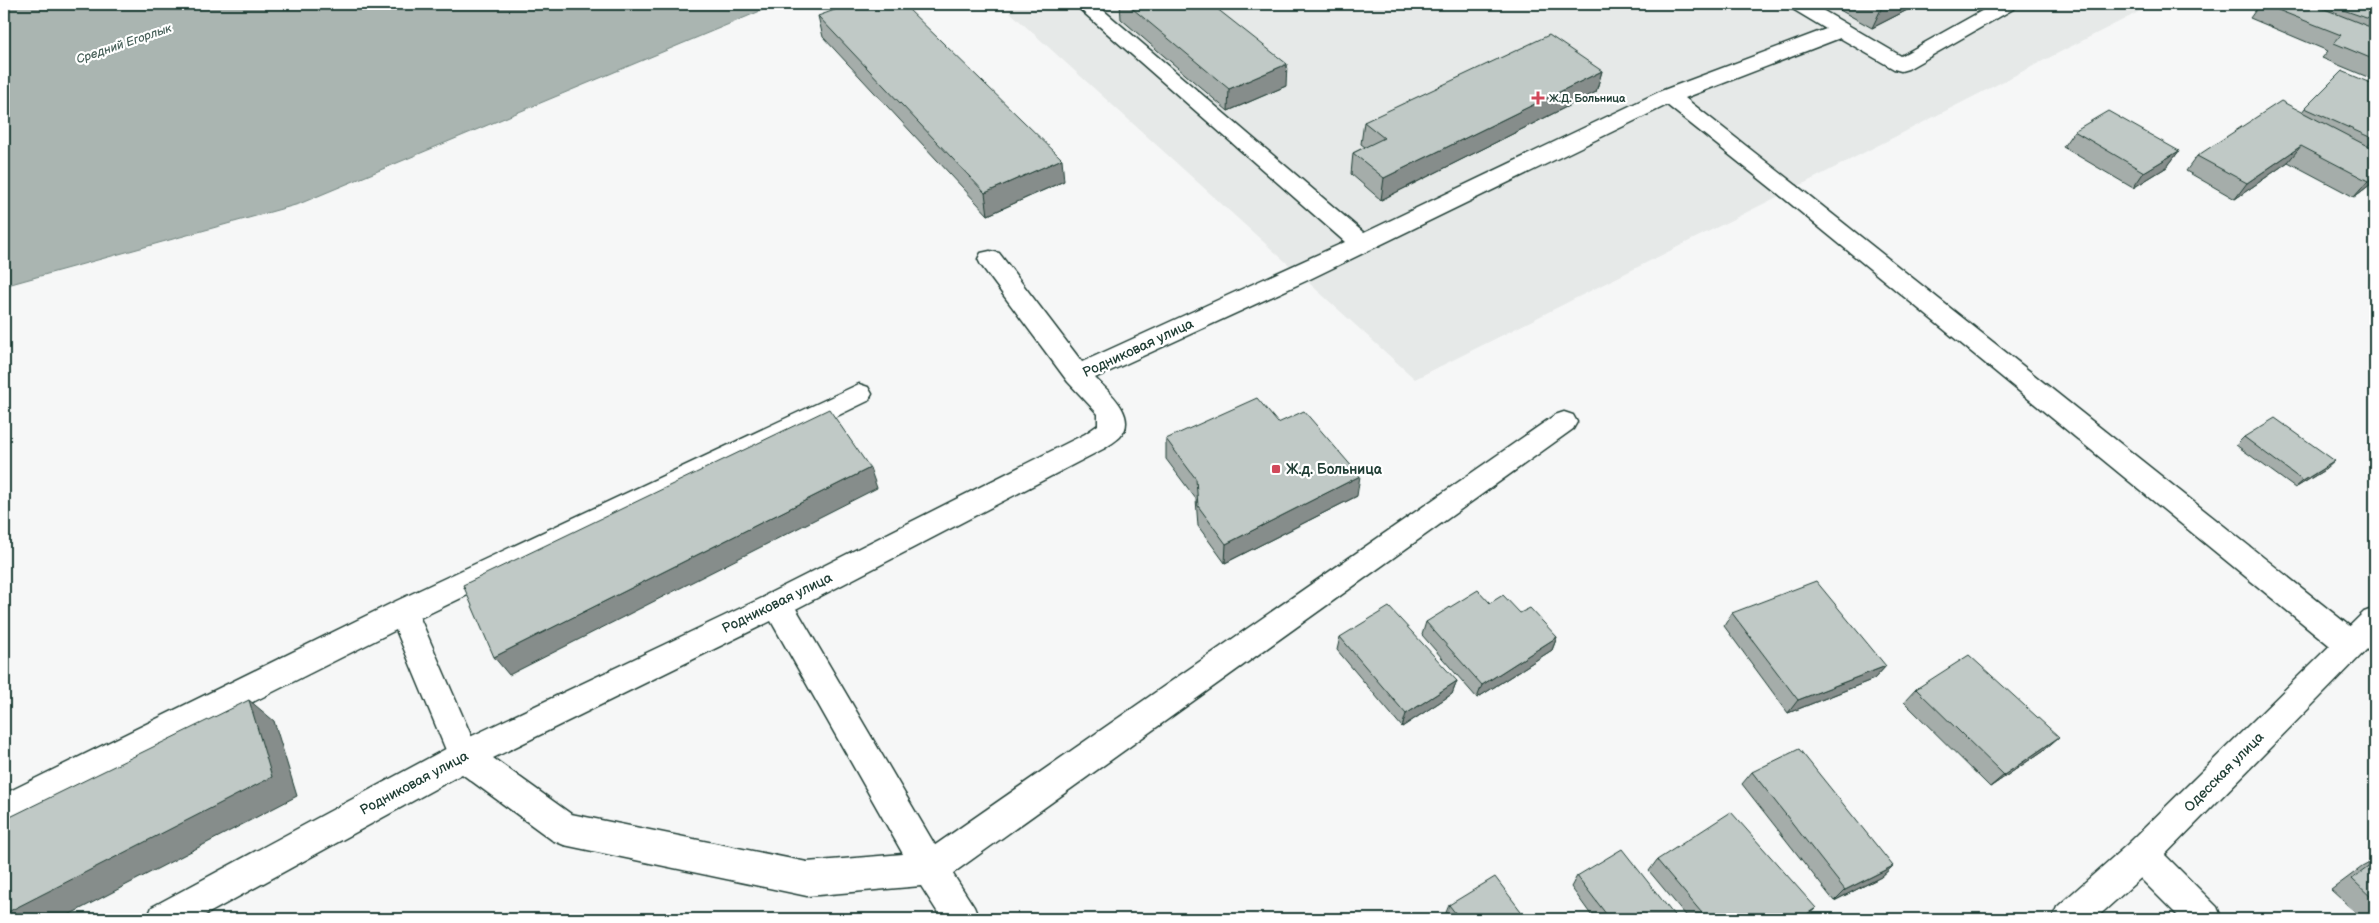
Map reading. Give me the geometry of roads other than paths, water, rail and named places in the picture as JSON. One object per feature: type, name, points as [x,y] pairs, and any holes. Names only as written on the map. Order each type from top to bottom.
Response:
[{"type":"street","points":[[1084,4],[1362,244]]},
{"type":"street","points":[[1798,4],[1901,65],[2008,4]]},
{"type":"street","name":"Родниковая улица","points":[[164,919],[464,756],[777,604],[1094,441],[1111,429],[1111,412],[1076,375],[1299,274],[1670,96],[1842,30]]},
{"type":"street","points":[[1670,96],[2351,645]]},
{"type":"street","points":[[990,259],[1076,375]]},
{"type":"street","points":[[4,811],[403,612],[859,394]]},
{"type":"street","points":[[403,612],[464,756],[564,829],[807,879],[930,869],[1564,422]]},
{"type":"street","points":[[777,604],[930,869],[962,919]]},
{"type":"street","name":"Одесская улица","points":[[2069,919],[2141,855],[2375,621]]},
{"type":"street","points":[[2141,855],[2206,919]]},
{"type":"water","name":"Средний Егорлык","points":[[4,4],[777,4],[299,204],[4,286]]},
{"type":"place","name":"Ж.Д. Больница","points":[[1538,98]]},
{"type":"place","name":"Ж.д. Больница","points":[[1276,469]]}]
